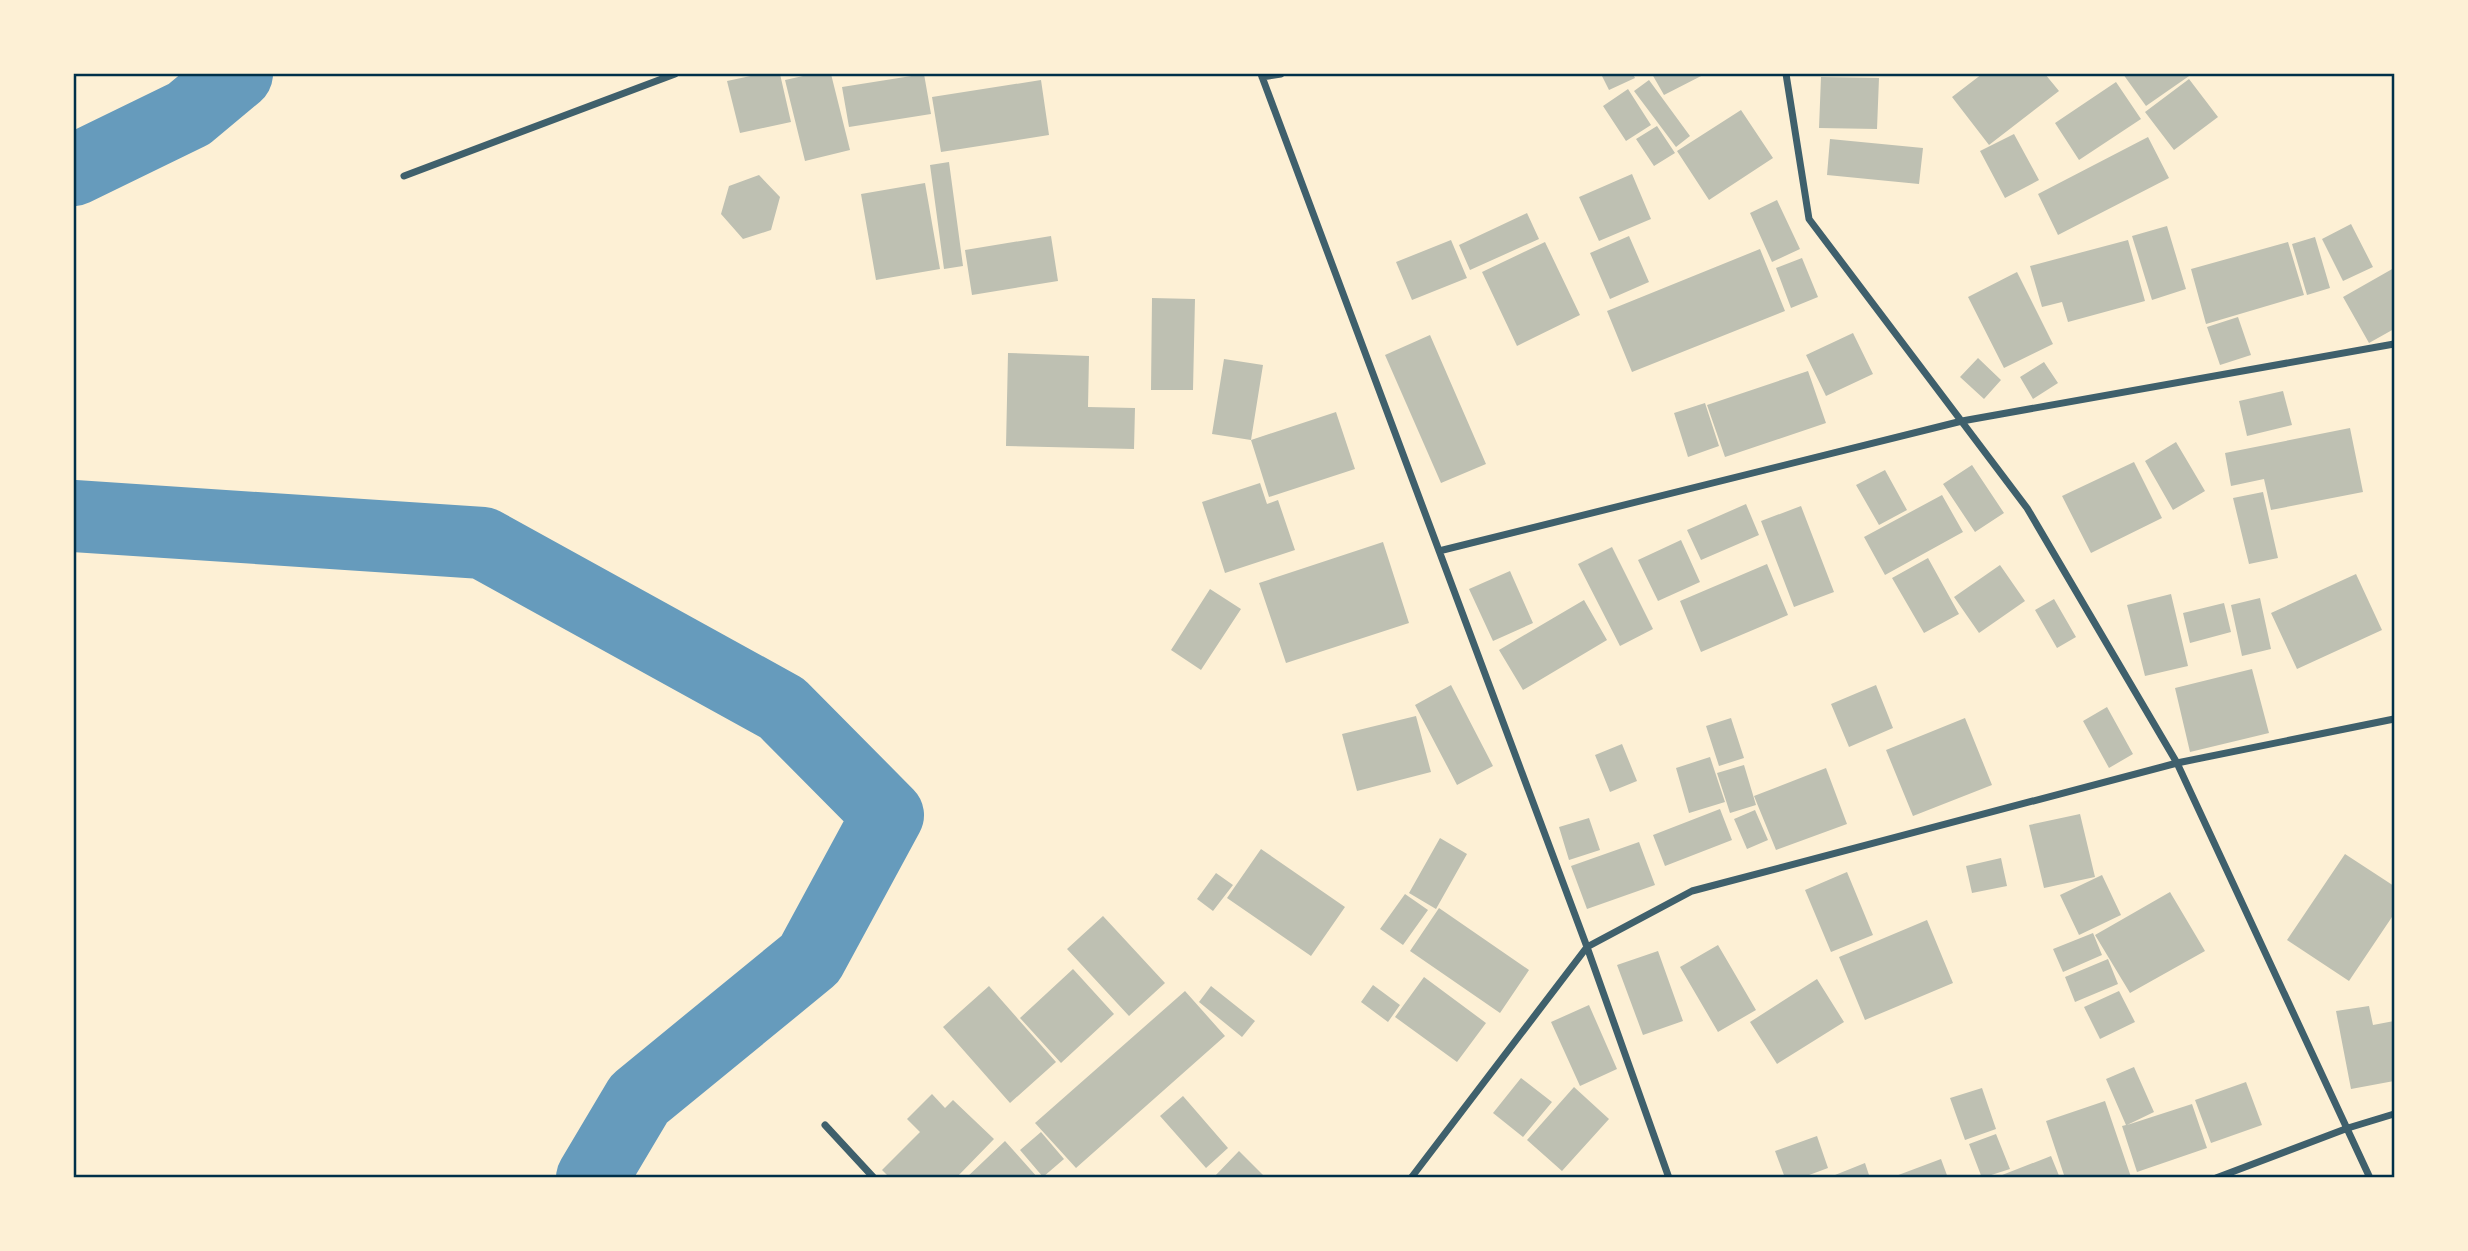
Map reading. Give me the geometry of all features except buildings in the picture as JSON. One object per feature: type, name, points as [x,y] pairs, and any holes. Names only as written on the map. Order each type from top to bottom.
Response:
[{"type":"street","points":[[404,176],[675,74]]},
{"type":"street","points":[[1281,74],[1261,75],[1587,947],[1669,1178]]},
{"type":"street","points":[[1786,74],[1809,219],[2027,508],[2178,763],[2370,1178]]},
{"type":"street","points":[[1439,551],[1962,421],[2395,344]]},
{"type":"street","points":[[1410,1178],[1587,947],[1692,891],[2178,763],[2395,719]]},
{"type":"street","points":[[2216,1178],[2347,1128],[2395,1115]]},
{"type":"street","points":[[825,1125],[874,1178]]},
{"type":"waterway","points":[[74,170],[189,114],[237,74]]},
{"type":"waterway","points":[[74,516],[483,543],[782,708],[888,815],[810,959],[639,1099],[592,1178]]}]
